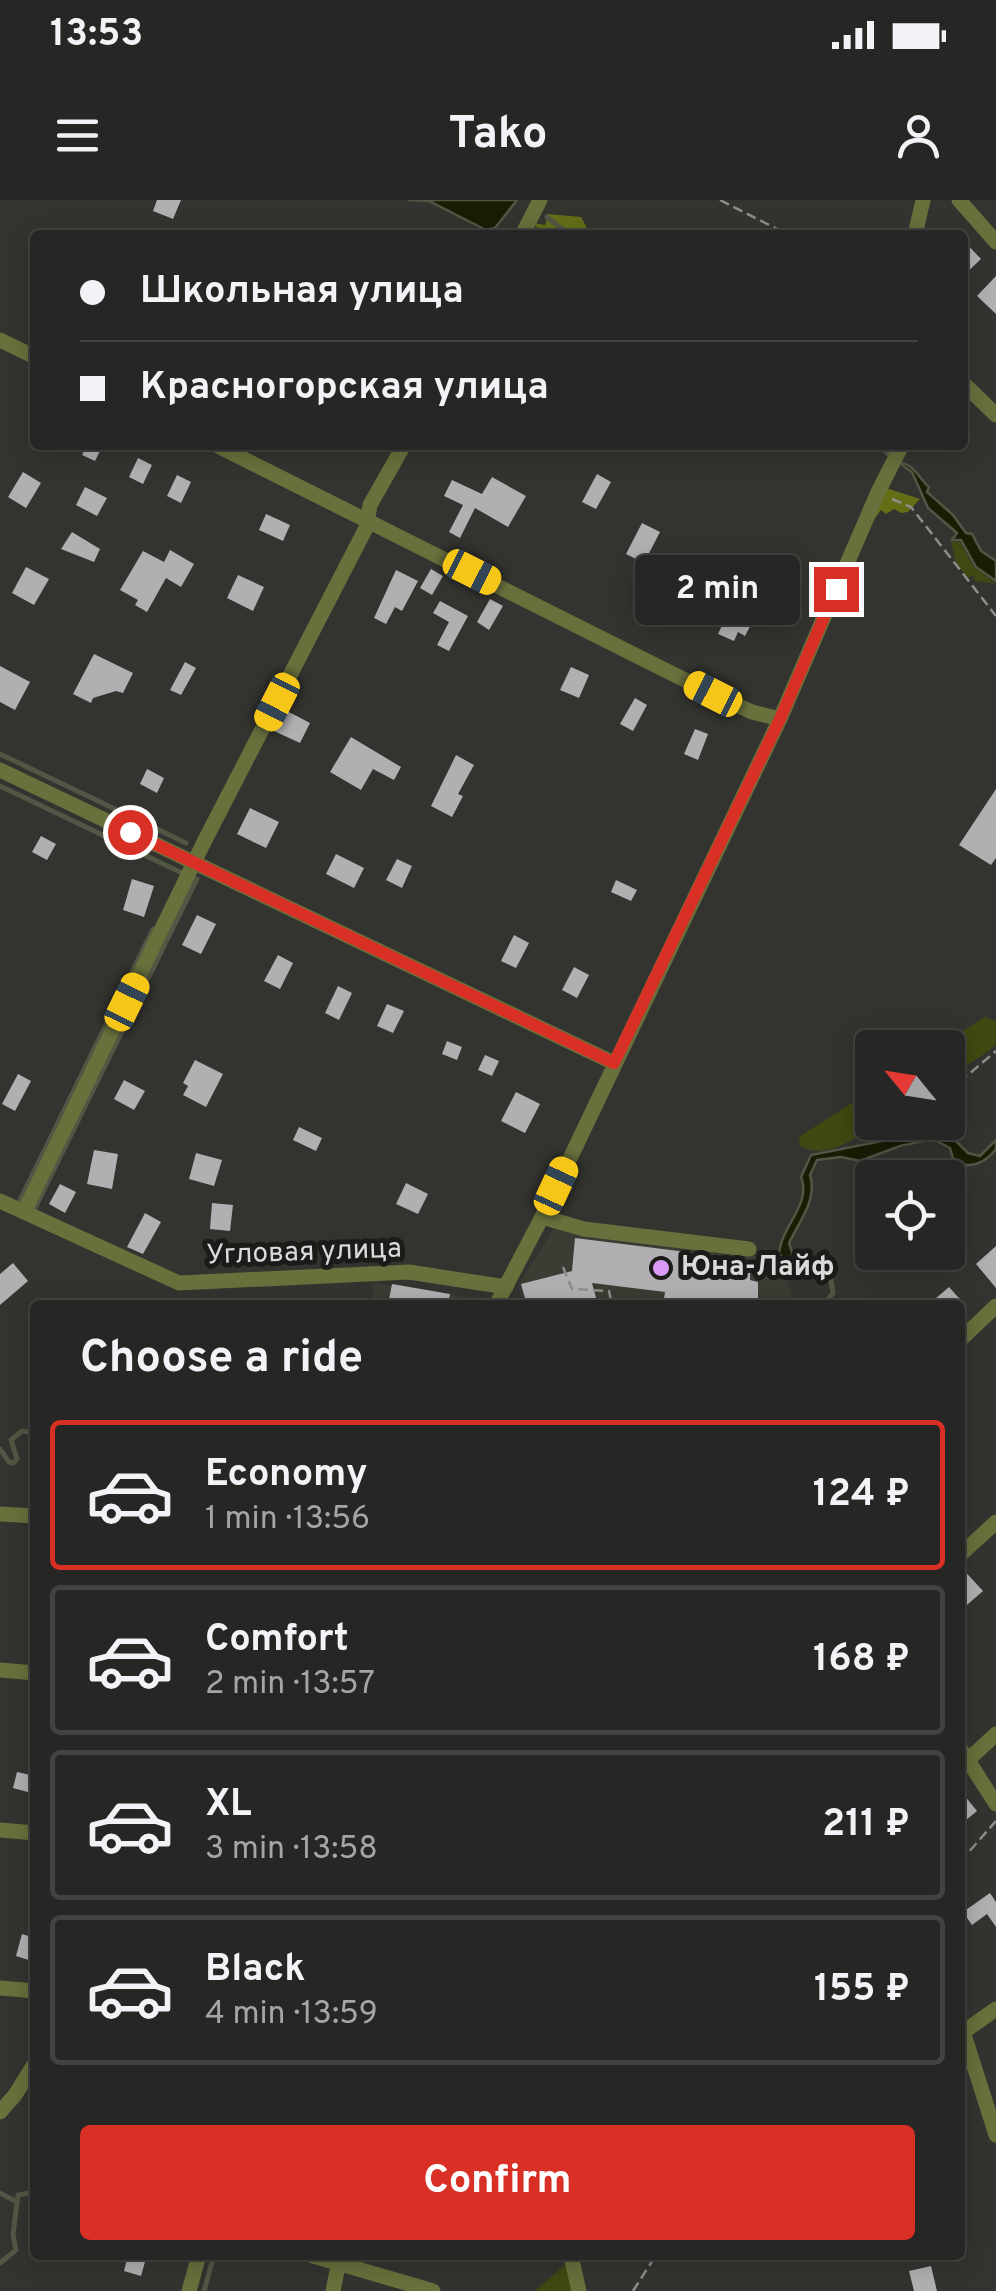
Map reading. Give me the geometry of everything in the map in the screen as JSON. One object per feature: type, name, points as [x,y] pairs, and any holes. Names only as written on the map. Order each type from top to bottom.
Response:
[{"type":"street","points":[[525,230],[540,200]]},
{"type":"street","points":[[916,230],[923,200]]},
{"type":"street","points":[[958,200],[996,242]]},
{"type":"street","points":[[0,340],[30,355]]},
{"type":"street","points":[[968,388],[996,416]]},
{"type":"street","points":[[226,450],[713,694],[752,712],[780,719]]},
{"type":"street","points":[[24,1212],[369,519],[370,505],[401,450]]},
{"type":"street","points":[[499,1300],[780,719],[900,450]]},
{"type":"street","points":[[0,770],[614,1063]]},
{"type":"street","name":"Угловая улица","points":[[0,1201],[179,1283],[409,1272],[506,1287]]},
{"type":"street","points":[[542,1217],[584,1229],[749,1250]]},
{"type":"street","points":[[506,1287],[513,1300]]},
{"type":"street","points":[[965,1335],[996,1306]]},
{"type":"street","points":[[0,1514],[30,1516]]},
{"type":"street","points":[[965,1550],[996,1522]]},
{"type":"street","points":[[0,1670],[30,1673]]},
{"type":"street","points":[[965,1754],[996,1734]]},
{"type":"street","points":[[965,1757],[996,1804]]},
{"type":"street","points":[[0,1830],[30,1833]]},
{"type":"street","points":[[0,1988],[30,1991]]},
{"type":"street","points":[[965,2025],[996,2008]]},
{"type":"street","points":[[965,2039],[996,2135]]},
{"type":"street","points":[[0,2112],[30,2072]]},
{"type":"street","points":[[190,2291],[198,2260]]},
{"type":"street","points":[[332,2291],[338,2260]]},
{"type":"street","points":[[344,2260],[433,2291]]},
{"type":"street","points":[[572,2260],[578,2291]]},
{"type":"path","points":[[720,200],[779,230]]},
{"type":"path","points":[[878,492],[910,507],[996,616]]},
{"type":"path","points":[[965,1077],[996,1051]]},
{"type":"path","points":[[563,1266],[572,1289],[608,1291],[611,1300]]},
{"type":"path","points":[[965,1856],[996,1821]]},
{"type":"path","points":[[633,2291],[653,2260]]},
{"type":"shaded area","points":[[408,200],[517,200],[495,228],[486,230],[429,201]]},
{"type":"shaded area","points":[[898,462],[913,469],[929,487],[927,492],[966,533],[972,534],[981,551],[996,561],[996,581],[976,567],[961,540],[952,540],[957,533],[928,508],[912,472]]},
{"type":"shaded area","points":[[887,1140],[928,1140],[863,1160],[817,1160],[810,1175],[810,1202],[789,1243],[794,1258],[785,1259],[779,1254],[781,1244],[799,1206],[801,1177],[811,1155]]},
{"type":"shaded area","points":[[935,1140],[955,1140],[968,1153],[980,1156],[996,1140],[996,1149],[972,1165],[965,1164],[965,1160],[953,1160],[950,1148]]},
{"type":"shaded area","points":[[554,1228],[767,1254],[780,1262],[793,1300],[523,1300],[519,1284]]},
{"type":"shaded area","points":[[372,1283],[479,1300],[373,1300]]},
{"type":"green space","points":[[548,214],[581,217],[588,230],[540,230],[533,223],[545,225]]},
{"type":"green space","points":[[883,487],[920,499],[908,512],[894,509],[886,514],[881,510],[873,521]]},
{"type":"green space","points":[[951,542],[960,542],[974,567],[996,584],[975,581],[973,575],[968,578],[956,563]]},
{"type":"green space","points":[[985,1017],[996,1021],[996,1044],[965,1067],[965,1030]]},
{"type":"green space","points":[[855,1101],[855,1138],[821,1151],[800,1146],[799,1137]]},
{"type":"green space","points":[[570,2260],[577,2291],[535,2291]]},
{"type":"building","points":[[157,200],[181,200],[173,219],[153,211]]},
{"type":"building","points":[[968,245],[981,259],[968,271]]},
{"type":"building","points":[[996,276],[996,314],[977,296]]},
{"type":"building","points":[[84,450],[100,450],[95,461],[82,455]]},
{"type":"building","points":[[138,458],[152,465],[143,484],[129,477]]},
{"type":"building","points":[[23,472],[41,483],[26,508],[8,497]]},
{"type":"building","points":[[597,474],[611,482],[596,509],[582,502]]},
{"type":"building","points":[[177,475],[191,482],[181,503],[167,496]]},
{"type":"building","points":[[492,477],[526,496],[508,527],[475,508],[460,538],[449,532],[463,505],[444,496],[452,480],[482,494]]},
{"type":"building","points":[[85,487],[107,498],[97,516],[76,505]]},
{"type":"building","points":[[266,514],[290,525],[283,541],[259,530]]},
{"type":"building","points":[[642,523],[660,532],[644,563],[626,554]]},
{"type":"building","points":[[72,532],[100,549],[94,562],[61,549]]},
{"type":"building","points":[[170,550],[194,564],[181,587],[166,578],[147,612],[135,605],[138,600],[120,590],[143,551],[164,562]]},
{"type":"building","points":[[26,567],[49,579],[34,605],[12,593]]},
{"type":"building","points":[[431,569],[443,576],[432,595],[420,588]]},
{"type":"building","points":[[396,570],[418,581],[402,611],[395,607],[386,624],[374,618]]},
{"type":"building","points":[[238,575],[264,587],[253,611],[227,598]]},
{"type":"building","points":[[684,579],[704,589],[688,619],[669,609]]},
{"type":"building","points":[[490,599],[503,606],[489,630],[477,622]]},
{"type":"building","points":[[440,601],[468,616],[449,651],[437,645],[449,622],[433,613]]},
{"type":"building","points":[[731,606],[755,617],[745,636],[738,632],[734,641],[718,634]]},
{"type":"building","points":[[94,654],[133,673],[123,693],[116,691],[93,698],[91,703],[73,694]]},
{"type":"building","points":[[185,662],[196,668],[181,695],[170,690]]},
{"type":"building","points":[[0,666],[30,682],[15,710],[0,702]]},
{"type":"building","points":[[571,667],[589,675],[579,698],[560,690]]},
{"type":"building","points":[[635,698],[647,705],[633,731],[620,724]]},
{"type":"building","points":[[285,710],[310,723],[300,743],[274,731]]},
{"type":"building","points":[[695,729],[708,734],[698,760],[684,754]]},
{"type":"building","points":[[351,737],[401,767],[394,780],[373,769],[361,790],[330,772]]},
{"type":"building","points":[[456,755],[474,765],[458,794],[463,796],[452,817],[431,806]]},
{"type":"building","points":[[147,769],[164,778],[157,793],[140,784]]},
{"type":"building","points":[[996,789],[996,858],[991,865],[959,845]]},
{"type":"building","points":[[250,808],[279,822],[266,848],[237,834]]},
{"type":"building","points":[[41,836],[56,844],[47,860],[32,852]]},
{"type":"building","points":[[336,854],[364,868],[354,888],[326,874]]},
{"type":"building","points":[[397,859],[412,866],[402,888],[386,880]]},
{"type":"building","points":[[132,879],[154,886],[144,917],[123,910]]},
{"type":"building","points":[[616,880],[637,890],[631,901],[611,892]]},
{"type":"building","points":[[197,915],[216,924],[201,954],[182,945]]},
{"type":"building","points":[[514,935],[529,943],[516,968],[501,961]]},
{"type":"building","points":[[278,955],[293,963],[280,989],[264,981]]},
{"type":"building","points":[[574,967],[589,975],[577,998],[562,990]]},
{"type":"building","points":[[338,986],[352,993],[339,1020],[325,1013]]},
{"type":"building","points":[[387,1004],[404,1011],[393,1033],[377,1026]]},
{"type":"building","points":[[447,1041],[462,1047],[457,1060],[442,1054]]},
{"type":"building","points":[[485,1055],[499,1061],[492,1076],[478,1070]]},
{"type":"building","points":[[195,1060],[223,1074],[206,1107],[183,1095],[188,1086],[183,1083]]},
{"type":"building","points":[[18,1074],[31,1081],[15,1111],[2,1104]]},
{"type":"building","points":[[124,1080],[145,1091],[134,1110],[114,1099]]},
{"type":"building","points":[[516,1092],[540,1104],[525,1133],[501,1121]]},
{"type":"building","points":[[299,1127],[322,1138],[316,1151],[293,1140]]},
{"type":"building","points":[[94,1150],[118,1154],[112,1189],[87,1184]]},
{"type":"building","points":[[196,1153],[222,1160],[214,1186],[189,1179]]},
{"type":"building","points":[[406,1183],[428,1194],[418,1214],[396,1204]]},
{"type":"building","points":[[60,1184],[76,1192],[65,1213],[49,1204]]},
{"type":"building","points":[[212,1203],[233,1205],[230,1231],[210,1229]]},
{"type":"building","points":[[145,1213],[161,1222],[143,1254],[127,1247]]},
{"type":"building","name":"Юна-Лайф","points":[[575,1238],[750,1260],[750,1280],[758,1282],[758,1300],[664,1300],[665,1292],[592,1283],[597,1300],[526,1300],[521,1284],[572,1271]]},
{"type":"building","points":[[996,1246],[996,1288],[976,1264]]},
{"type":"building","points":[[13,1263],[28,1281],[0,1305],[0,1274]]},
{"type":"building","points":[[392,1284],[450,1294],[449,1300],[389,1300]]},
{"type":"building","points":[[949,1287],[961,1300],[934,1300]]},
{"type":"building","points":[[965,1571],[983,1591],[965,1607]]},
{"type":"building","points":[[17,1772],[30,1775],[30,1793],[13,1788]]},
{"type":"building","points":[[965,1796],[977,1811],[965,1821]]},
{"type":"building","points":[[990,1893],[996,1902],[996,1927],[987,1914],[972,1925],[965,1911]]},
{"type":"building","points":[[22,1934],[30,1936],[30,1960],[16,1956]]},
{"type":"building","points":[[127,2260],[146,2260],[141,2276],[124,2271]]},
{"type":"building","points":[[931,2266],[937,2291],[914,2291],[909,2271]]},
{"type":"waterway","points":[[547,217],[564,230]]},
{"type":"waterway","points":[[884,450],[891,456]]},
{"type":"waterway","points":[[0,754],[186,843]]},
{"type":"waterway","points":[[0,786],[182,873]]},
{"type":"waterway","points":[[35,1208],[197,879]]},
{"type":"waterway","points":[[20,1200],[153,929]]},
{"type":"waterway","points":[[789,1258],[817,1261],[826,1267],[833,1293],[828,1300]]},
{"type":"waterway","points":[[0,1449],[13,1463],[17,1459],[11,1440],[22,1431],[30,1432]]},
{"type":"waterway","points":[[0,2263],[16,2250],[13,2235],[18,2195],[30,2191]]},
{"type":"waterway","points":[[0,2193],[17,2202]]},
{"type":"waterway","points":[[204,2291],[213,2260]]},
{"type":"place","name":"Юна-Лайф","points":[[661,1268]]},
{"type":"route","points":[[130,832],[614,1063],[780,719],[836,589]]}]
